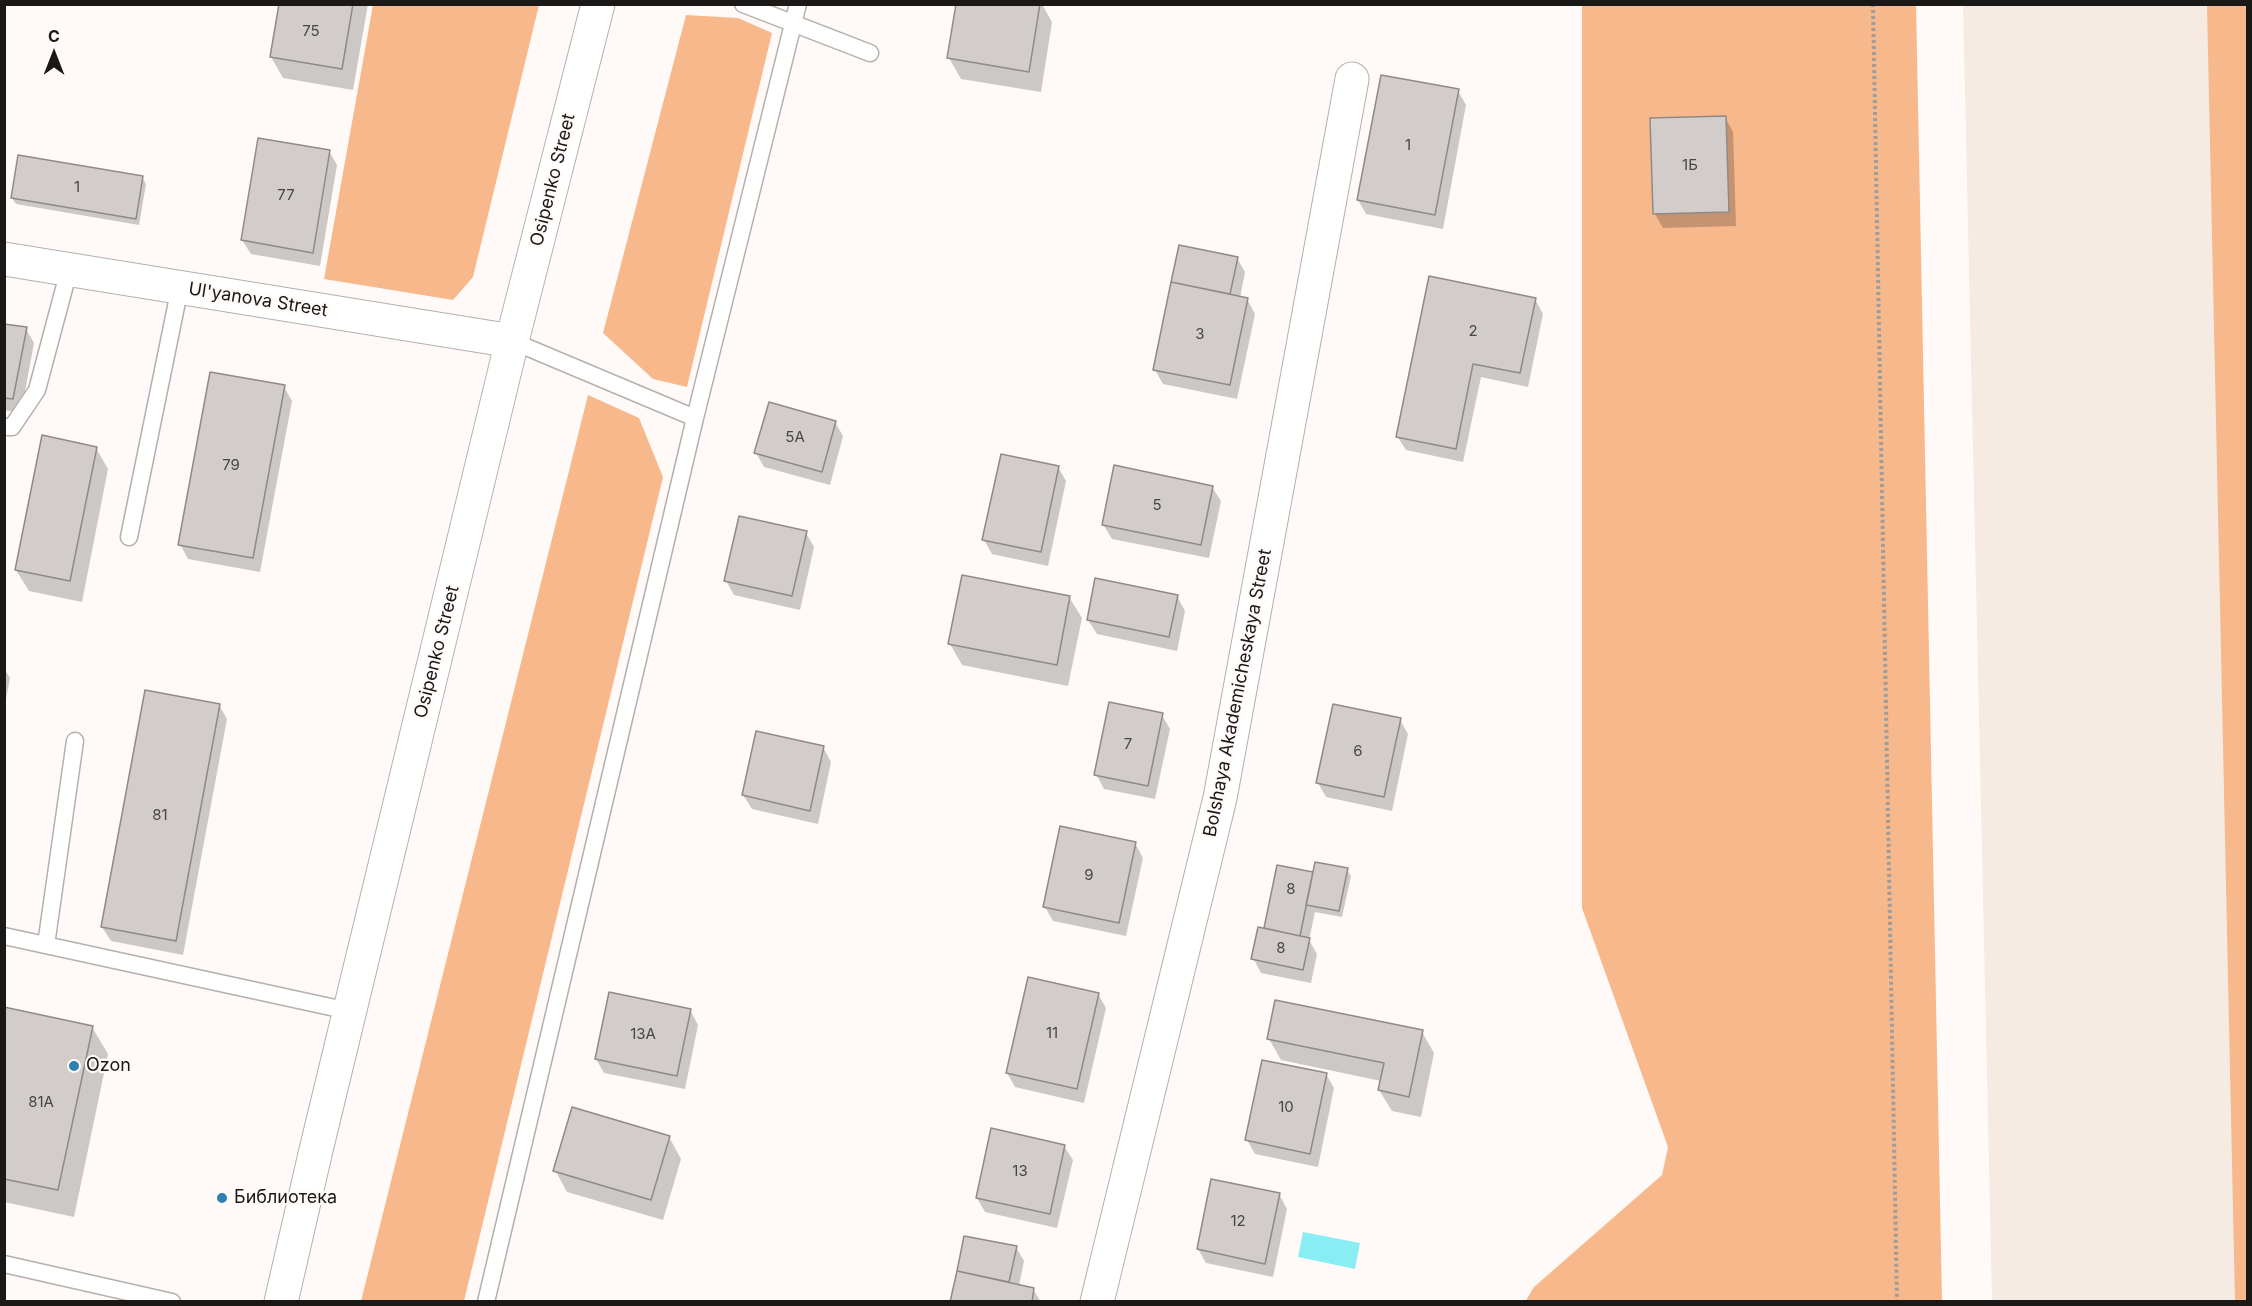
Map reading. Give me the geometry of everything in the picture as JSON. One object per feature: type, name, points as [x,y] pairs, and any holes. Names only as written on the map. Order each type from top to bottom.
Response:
[{"type":"main road","name":"Osipenko Street","points":[[281,1302],[512,341],[598,4]]},
{"type":"main road","name":"Bolshaya Akademicheskaya Street","points":[[1096,1302],[1220,798],[1352,80]]},
{"type":"main road","name":"Ul'yanova Street","points":[[4,259],[512,341]]},
{"type":"lane","points":[[743,4],[870,53]]},
{"type":"lane","points":[[486,1302],[696,418],[798,4]]},
{"type":"lane","points":[[4,428],[12,427],[37,390],[69,270]]},
{"type":"lane","points":[[129,537],[180,287]]},
{"type":"lane","points":[[512,341],[696,418]]},
{"type":"lane","points":[[46,945],[75,741]]},
{"type":"lane","points":[[4,936],[350,1011]]},
{"type":"lane","points":[[4,1264],[172,1302]]},
{"type":"path","points":[[1873,4],[1897,1302]]},
{"type":"shaded area","points":[[373,5],[539,5],[473,277],[453,300],[324,279]]},
{"type":"shaded area","points":[[1582,5],[1916,5],[1942,1301],[1525,1302],[1534,1287],[1662,1175],[1668,1147],[1582,908]]},
{"type":"shaded area","points":[[1963,5],[2247,5],[2247,1301],[1992,1301]]},
{"type":"shaded area","points":[[2207,5],[2248,5],[2247,1302],[2235,1301]]},
{"type":"shaded area","points":[[686,15],[738,18],[772,33],[687,387],[653,379],[603,333]]},
{"type":"shaded area","points":[[588,395],[639,418],[663,477],[464,1301],[361,1301]]},
{"type":"water","points":[[1303,1232],[1360,1243],[1355,1269],[1298,1257]]},
{"type":"building","points":[[279,4],[353,4],[342,69],[270,57]]},
{"type":"building","points":[[956,4],[1040,4],[1029,72],[947,58]]},
{"type":"building","points":[[1381,75],[1459,89],[1435,215],[1357,200]]},
{"type":"building","points":[[1726,116],[1729,212],[1653,214],[1650,118]]},
{"type":"building","points":[[258,138],[330,150],[313,253],[241,240]]},
{"type":"building","points":[[18,155],[143,176],[136,219],[11,198]]},
{"type":"building","points":[[1179,245],[1238,257],[1230,294],[1171,282]]},
{"type":"building","points":[[1429,276],[1536,298],[1520,373],[1473,364],[1456,449],[1396,437]]},
{"type":"building","points":[[1171,282],[1248,298],[1230,385],[1153,370]]},
{"type":"building","points":[[4,324],[27,327],[13,399],[4,398]]},
{"type":"building","points":[[210,372],[285,385],[253,558],[178,545]]},
{"type":"building","points":[[769,402],[836,421],[822,472],[754,453]]},
{"type":"building","points":[[42,435],[97,447],[70,581],[15,570]]},
{"type":"building","points":[[1001,454],[1059,466],[1041,552],[982,540]]},
{"type":"building","points":[[1114,465],[1213,486],[1201,545],[1102,525]]},
{"type":"building","points":[[739,516],[807,531],[792,596],[724,581]]},
{"type":"building","points":[[962,575],[1070,596],[1057,665],[948,644]]},
{"type":"building","points":[[1095,578],[1178,595],[1169,637],[1087,620]]},
{"type":"building","points":[[145,690],[220,704],[176,941],[101,927]]},
{"type":"building","points":[[1109,702],[1163,713],[1148,786],[1094,775]]},
{"type":"building","points":[[1333,704],[1401,718],[1384,797],[1316,783]]},
{"type":"building","points":[[756,731],[824,746],[810,811],[742,795]]},
{"type":"building","points":[[1060,826],[1136,842],[1119,923],[1043,907]]},
{"type":"building","points":[[1315,862],[1348,868],[1339,911],[1306,905]]},
{"type":"building","points":[[1277,865],[1313,872],[1300,936],[1264,928]]},
{"type":"building","points":[[1258,927],[1310,938],[1303,970],[1251,959]]},
{"type":"building","points":[[1028,977],[1099,993],[1077,1089],[1006,1073]]},
{"type":"building","points":[[609,992],[691,1009],[677,1076],[595,1059]]},
{"type":"building","points":[[1275,1000],[1423,1030],[1409,1097],[1378,1090],[1384,1063],[1267,1039]]},
{"type":"building","points":[[4,1007],[93,1026],[58,1190],[4,1179]]},
{"type":"building","points":[[1262,1060],[1327,1073],[1310,1154],[1245,1140]]},
{"type":"building","points":[[572,1107],[670,1136],[651,1200],[553,1171]]},
{"type":"building","points":[[991,1128],[1065,1145],[1050,1214],[976,1198]]},
{"type":"building","points":[[1211,1179],[1280,1193],[1265,1264],[1197,1249]]},
{"type":"building","points":[[964,1236],[1017,1246],[1009,1282],[957,1271]]},
{"type":"building","points":[[957,1271],[1034,1288],[1032,1302],[950,1302]]},
{"type":"place","name":"Ozon","points":[[74,1066]]},
{"type":"place","name":"Библиотека","points":[[222,1198]]}]
